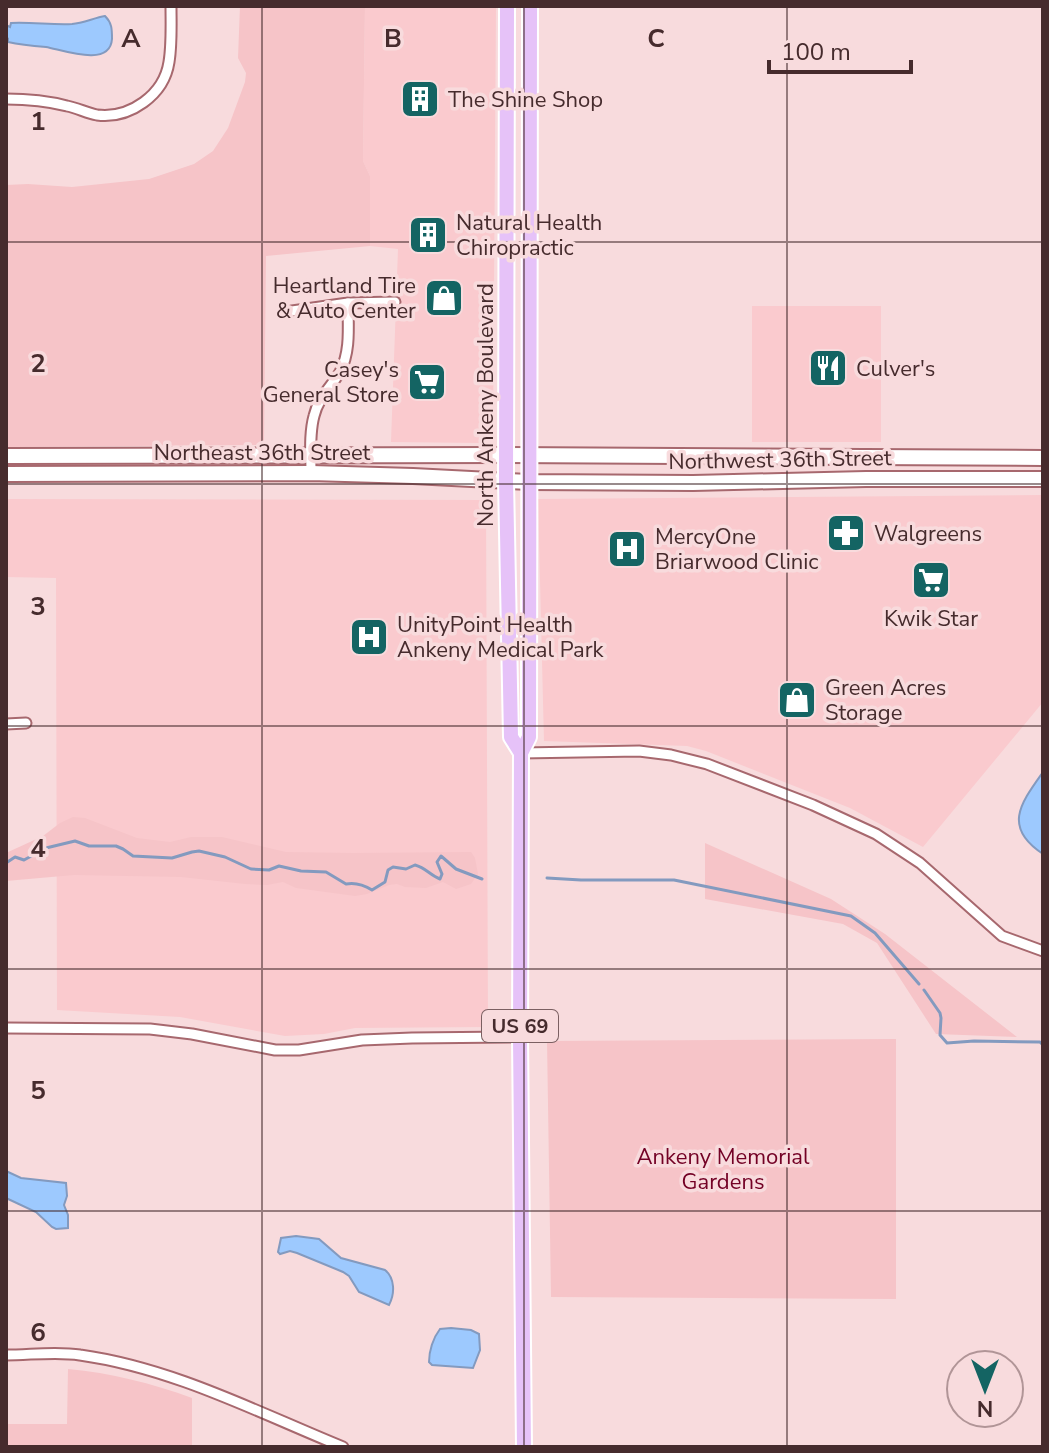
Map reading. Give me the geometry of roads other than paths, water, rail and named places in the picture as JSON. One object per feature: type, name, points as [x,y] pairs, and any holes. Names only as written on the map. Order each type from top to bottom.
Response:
[{"type":"main road","name":"North Ankeny Boulevard","points":[[507,6],[517,455],[511,737],[521,753]]},
{"type":"main road","name":"North Ankeny Boulevard","points":[[524,1447],[521,753],[529,737],[517,455],[530,6]]},
{"type":"main road","name":"Northeast 36th Street","points":[[6,456],[517,455]]},
{"type":"main road","name":"Northwest 36th Street","points":[[517,455],[1043,458]]},
{"type":"main road","name":"Northeast 36th Street","points":[[6,474],[311,473],[517,482]]},
{"type":"main road","name":"Northwest 36th Street","points":[[517,482],[1043,479]]},
{"type":"street","points":[[6,99],[65,105],[96,115],[133,109],[163,81],[170,56],[171,6]]},
{"type":"street","points":[[285,312],[348,303],[395,302]]},
{"type":"street","points":[[311,473],[313,418],[317,405],[339,375],[347,351],[348,303]]},
{"type":"street","points":[[6,724],[26,723]]},
{"type":"street","points":[[521,753],[639,751],[707,764],[813,805],[876,834],[920,863],[1002,936],[1043,951]]},
{"type":"street","points":[[6,1028],[150,1029],[275,1050],[399,1038],[520,1037]]},
{"type":"street","points":[[6,1355],[77,1354],[143,1367],[212,1392],[343,1447]]},
{"type":"water","points":[[105,16],[111,26],[112,39],[109,48],[95,55],[6,40],[6,25],[10,27],[11,23],[72,24]]},
{"type":"water","points":[[1043,772],[1043,854],[1023,834],[1019,814]]},
{"type":"water","points":[[6,1171],[21,1178],[66,1183],[64,1205],[68,1228],[56,1229],[36,1212],[6,1198]]},
{"type":"water","points":[[281,1238],[319,1239],[341,1258],[385,1270],[393,1286],[389,1305],[359,1292],[343,1272],[297,1253],[278,1252]]},
{"type":"water","points":[[440,1329],[479,1334],[480,1350],[473,1368],[432,1365],[429,1362],[432,1345]]},
{"type":"waterway","points":[[6,863],[15,857],[24,860],[46,848],[75,841],[89,846],[116,846],[133,856],[172,858],[199,851],[225,857],[251,869],[269,870],[279,866],[326,872],[346,884],[360,884],[372,890],[385,882],[388,870],[393,867],[406,869],[415,865],[440,879],[442,874],[437,862],[441,856],[456,869],[482,879]]},
{"type":"waterway","points":[[547,878],[674,880],[851,916],[875,933],[919,984]]},
{"type":"waterway","points":[[924,990],[940,1013],[940,1035],[947,1043],[1040,1042],[1043,1045]]},
{"type":"place","name":"The Shine Shop","points":[[420,99]]},
{"type":"place","name":"Natural Health Chiropractic","points":[[428,235]]},
{"type":"place","name":"Heartland Tire & Auto Center","points":[[444,298]]},
{"type":"place","name":"Culver's","points":[[828,368]]},
{"type":"place","name":"Casey's General Store","points":[[427,382]]},
{"type":"place","name":"Walgreens","points":[[846,533]]},
{"type":"place","name":"MercyOne Briarwood Clinic","points":[[627,549]]},
{"type":"place","name":"Kwik Star","points":[[931,580]]},
{"type":"place","name":"UnityPoint Health Ankeny Medical Park","points":[[369,637]]},
{"type":"place","name":"Green Acres Storage","points":[[797,700]]},
{"type":"park label","name":"Ankeny Memorial Gardens","points":[[723,1168]]}]
